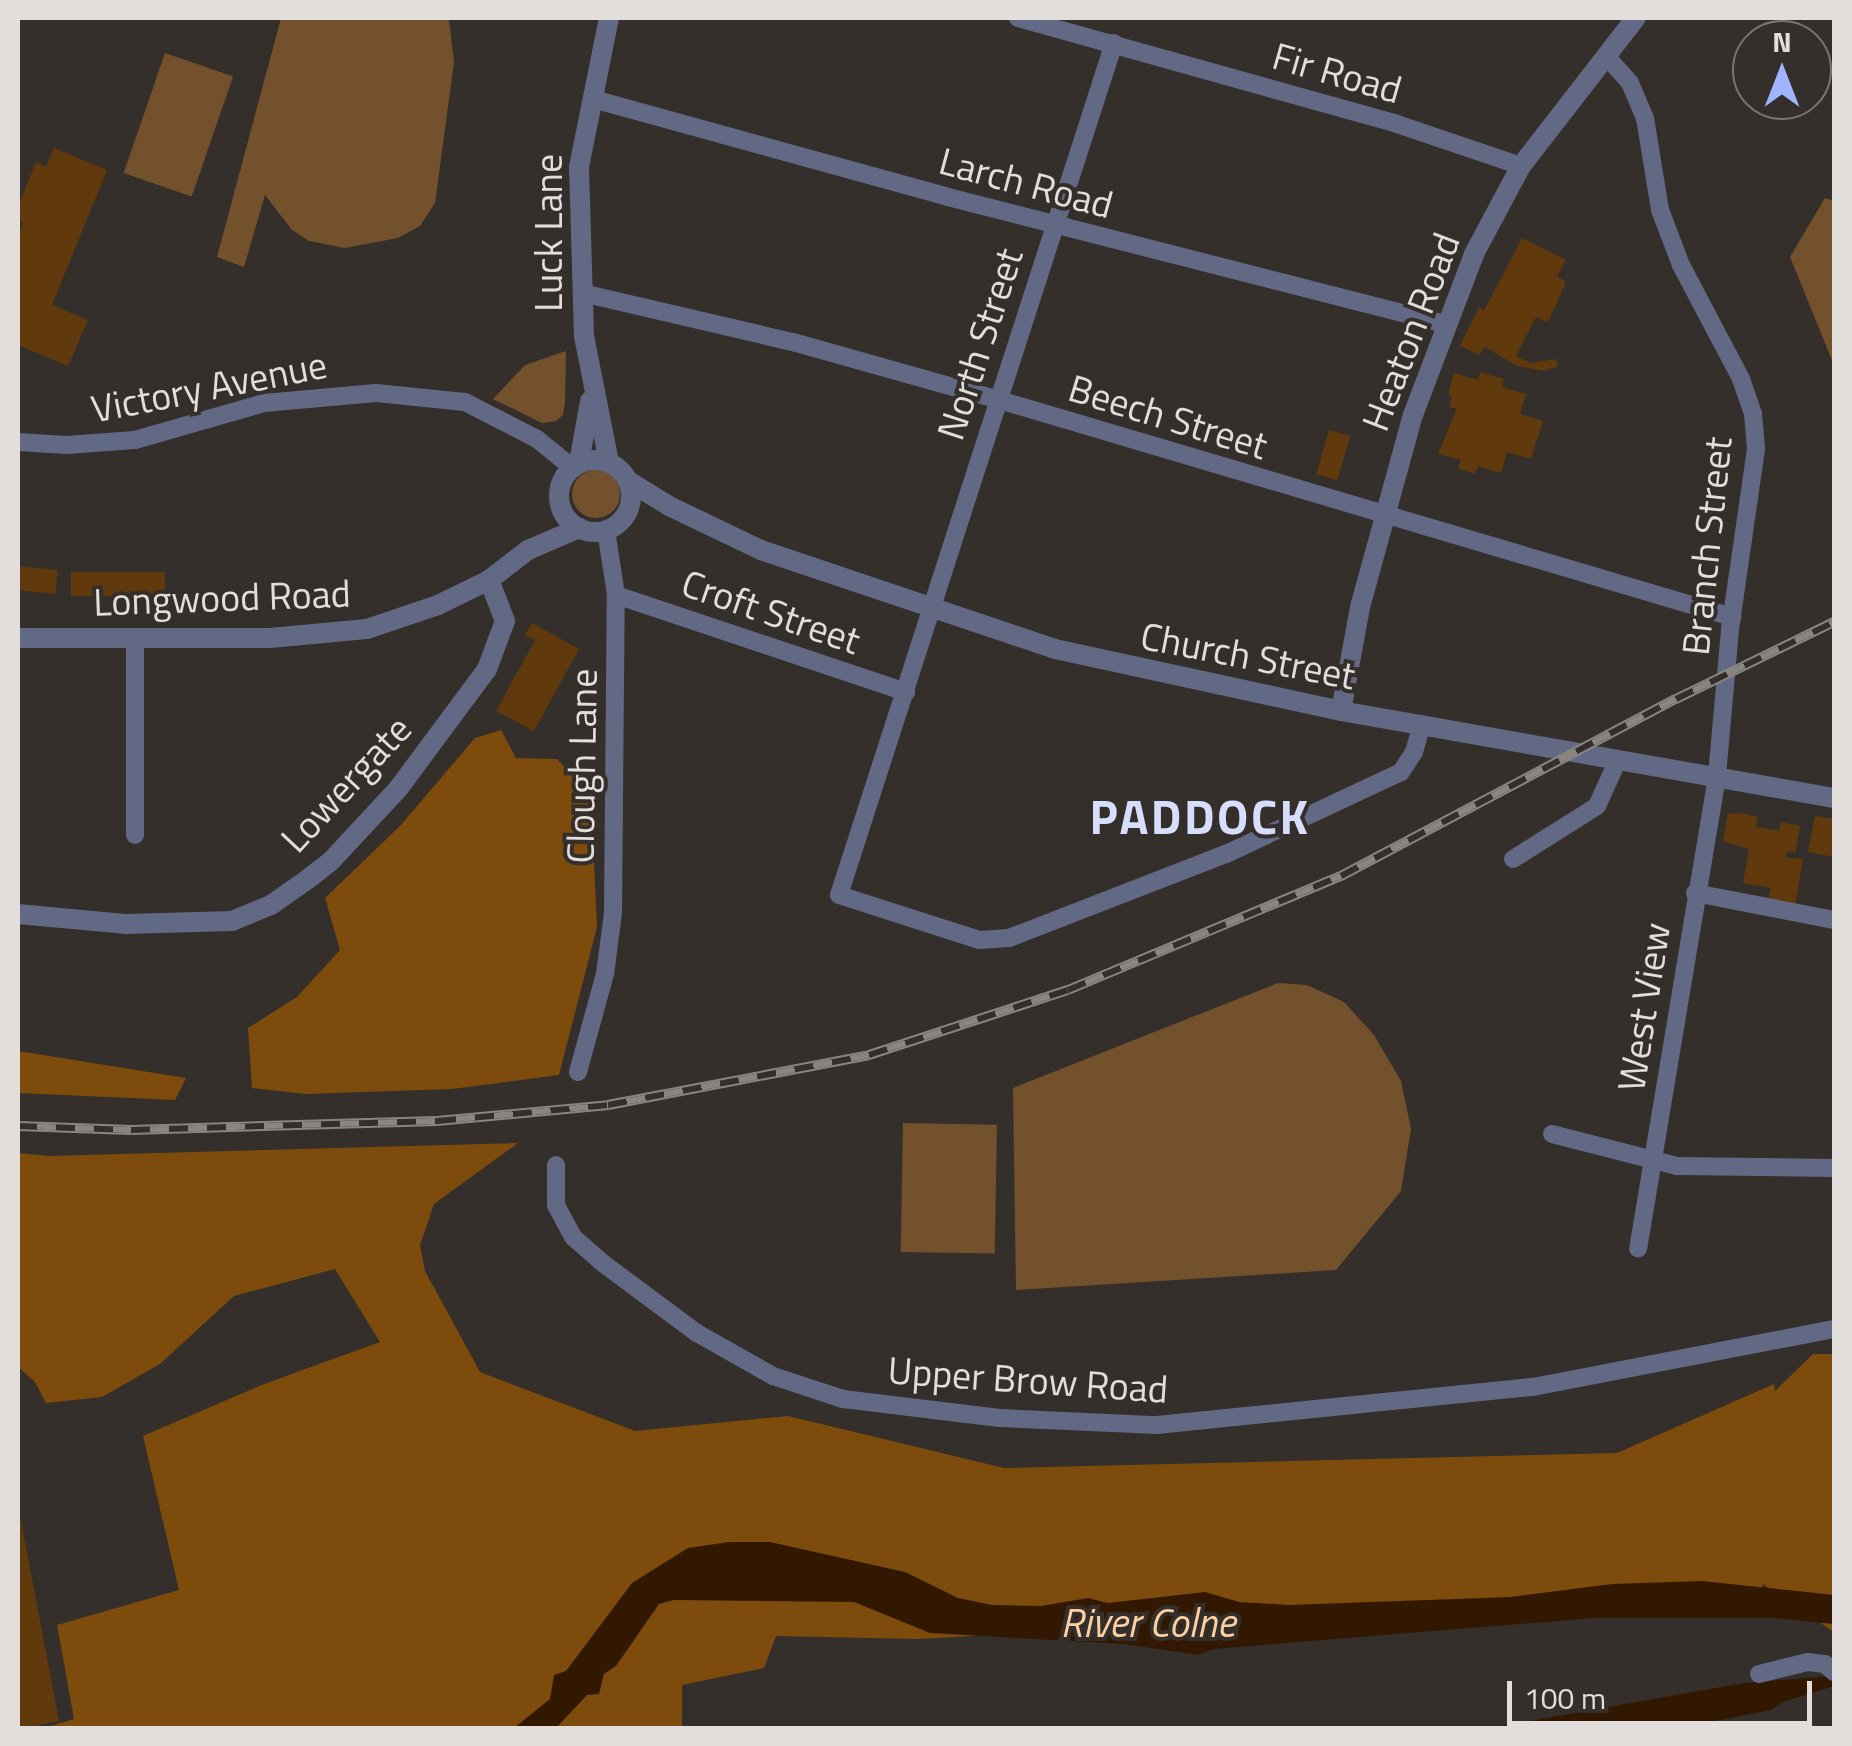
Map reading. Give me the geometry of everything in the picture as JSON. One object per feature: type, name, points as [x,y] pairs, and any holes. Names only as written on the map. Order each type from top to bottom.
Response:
[{"type":"street","name":"Luck Lane","points":[[610,18],[579,167],[582,293],[592,391],[610,462]]},
{"type":"street","name":"Fir Road","points":[[1018,18],[1397,124],[1521,166]]},
{"type":"street","name":"Heaton Road","points":[[1341,711],[1360,606],[1444,324],[1474,254],[1521,166],[1636,18]]},
{"type":"street","name":"North Street","points":[[1114,43],[1052,224],[839,895],[978,940],[1009,938],[1226,854],[1401,772],[1414,752],[1422,724]]},
{"type":"street","name":"Branch Street","points":[[1606,56],[1630,83],[1644,118],[1660,210],[1681,266],[1742,379],[1753,414],[1756,449],[1731,624],[1717,777]]},
{"type":"street","name":"Larch Road","points":[[593,98],[1052,224],[1444,324]]},
{"type":"street","name":"Beech Street","points":[[582,293],[793,342],[996,400],[1731,624]]},
{"type":"street","name":"Luck Lane","points":[[576,466],[592,391]]},
{"type":"street","name":"Victory Avenue","points":[[18,442],[66,446],[135,440],[282,400],[390,393],[465,402],[537,439],[576,466]]},
{"type":"street","points":[[625,516],[632,495],[627,480],[610,462],[576,466],[559,490],[562,510],[579,528],[606,530],[625,516],[669,506]]},
{"type":"street","name":"Church Street","points":[[627,480],[669,506],[761,550],[932,610],[1140,671],[1607,761],[1834,798]]},
{"type":"street","name":"Longwood Road","points":[[18,638],[270,638],[367,629],[413,616],[489,580],[528,550],[562,510]]},
{"type":"street","name":"Longwood Road","points":[[528,550],[579,528]]},
{"type":"street","name":"Clough Lane","points":[[578,1072],[606,1005],[614,913],[616,595],[606,530]]},
{"type":"street","name":"Lowergate","points":[[18,914],[124,924],[232,921],[271,905],[296,888],[331,861],[398,789],[486,668],[506,621],[489,580]]},
{"type":"street","name":"Croft Street","points":[[616,595],[906,692]]},
{"type":"street","points":[[134,835],[135,640]]},
{"type":"street","points":[[1512,859],[1597,806],[1607,761]]},
{"type":"street","name":"West View","points":[[1638,1248],[1717,777]]},
{"type":"street","points":[[1696,893],[1834,920]]},
{"type":"street","points":[[1552,1134],[1677,1166],[1834,1168]]},
{"type":"street","name":"Upper Brow Road","points":[[556,1166],[556,1205],[573,1237],[604,1264],[697,1333],[773,1376],[843,1399],[1000,1418],[1157,1426],[1533,1387],[1834,1329]]},
{"type":"street","points":[[1759,1674],[1808,1662],[1825,1664],[1834,1672]]},
{"type":"shaded area","points":[[281,18],[449,20],[454,62],[435,203],[420,226],[398,238],[345,248],[309,241],[292,230],[265,195],[244,267],[217,257]]},
{"type":"shaded area","points":[[165,53],[233,76],[192,197],[124,173]]},
{"type":"shaded area","points":[[1825,198],[1834,201],[1834,365],[1790,257]]},
{"type":"shaded area","points":[[566,351],[565,402],[563,415],[556,421],[542,423],[493,399],[525,365]]},
{"type":"shaded area","points":[[596,470],[613,477],[620,494],[613,511],[596,518],[579,511],[572,494],[579,477]]},
{"type":"shaded area","points":[[501,730],[516,758],[557,759],[591,797],[597,927],[559,1075],[452,1089],[306,1094],[252,1088],[248,1028],[297,997],[340,950],[325,898],[400,826],[475,738]]},
{"type":"shaded area","points":[[1278,983],[1307,985],[1344,1002],[1374,1035],[1401,1081],[1411,1129],[1401,1191],[1336,1270],[1016,1290],[1013,1088]]},
{"type":"shaded area","points":[[18,1051],[186,1078],[175,1100],[18,1093]]},
{"type":"shaded area","points":[[903,1123],[997,1125],[995,1254],[901,1252]]},
{"type":"shaded area","points":[[518,1143],[434,1204],[420,1245],[425,1271],[480,1372],[635,1431],[788,1416],[1004,1468],[1617,1453],[1774,1384],[1775,1391],[1813,1354],[1834,1354],[1834,1632],[1763,1584],[1761,1593],[918,1639],[776,1636],[764,1668],[682,1685],[682,1728],[44,1728],[74,1719],[57,1625],[179,1590],[143,1436],[264,1384],[380,1342],[335,1269],[234,1296],[160,1364],[102,1397],[46,1403],[35,1382],[18,1367],[18,1153],[48,1156]]},
{"type":"water","name":"River Colne","points":[[770,1542],[905,1572],[958,1598],[992,1605],[1041,1606],[1088,1598],[1108,1603],[1205,1592],[1239,1602],[1289,1605],[1511,1597],[1612,1584],[1702,1581],[1834,1595],[1834,1624],[1774,1618],[1595,1618],[1213,1649],[1198,1655],[1124,1644],[930,1633],[854,1602],[674,1600],[659,1604],[616,1666],[604,1674],[599,1694],[587,1695],[556,1728],[514,1728],[550,1699],[554,1675],[566,1671],[632,1583],[688,1548]]},
{"type":"water","points":[[1834,1676],[1834,1686],[1783,1702],[1771,1710],[1680,1728],[1490,1728],[1744,1683]]},
{"type":"building","points":[[54,148],[107,170],[52,305],[88,320],[68,366],[18,345],[18,236],[23,223],[18,220],[18,207],[36,162],[46,167]]},
{"type":"building","points":[[1522,238],[1566,260],[1557,276],[1566,282],[1548,322],[1536,317],[1516,356],[1531,363],[1556,359],[1558,366],[1545,371],[1517,366],[1485,347],[1479,355],[1460,346],[1479,307],[1484,311]]},
{"type":"building","points":[[1480,372],[1504,379],[1502,387],[1526,394],[1520,414],[1543,421],[1531,459],[1507,452],[1501,473],[1478,466],[1475,474],[1458,468],[1461,460],[1438,454],[1457,409],[1449,407],[1452,396],[1448,395],[1454,373],[1478,380]]},
{"type":"building","points":[[1329,430],[1350,436],[1337,480],[1316,474]]},
{"type":"building","points":[[18,566],[58,570],[55,594],[18,590]]},
{"type":"building","points":[[71,572],[165,572],[165,596],[71,596]]},
{"type":"building","points":[[532,623],[579,649],[534,731],[496,711],[535,640],[525,635]]},
{"type":"building","points":[[1728,814],[1758,817],[1756,827],[1779,831],[1781,822],[1800,826],[1795,853],[1787,851],[1786,857],[1803,859],[1795,908],[1768,902],[1771,888],[1743,883],[1749,849],[1723,841]]},
{"type":"building","points":[[1815,816],[1834,819],[1834,857],[1808,852]]},
{"type":"building","points":[[18,1505],[59,1721],[25,1728],[18,1728]]},
{"type":"railway","points":[[18,1126],[131,1130],[437,1121],[608,1105],[869,1055],[1068,990],[1341,876],[1676,699],[1834,622]]},
{"type":"district","name":"PADDOCK","points":[[1200,817]]}]
